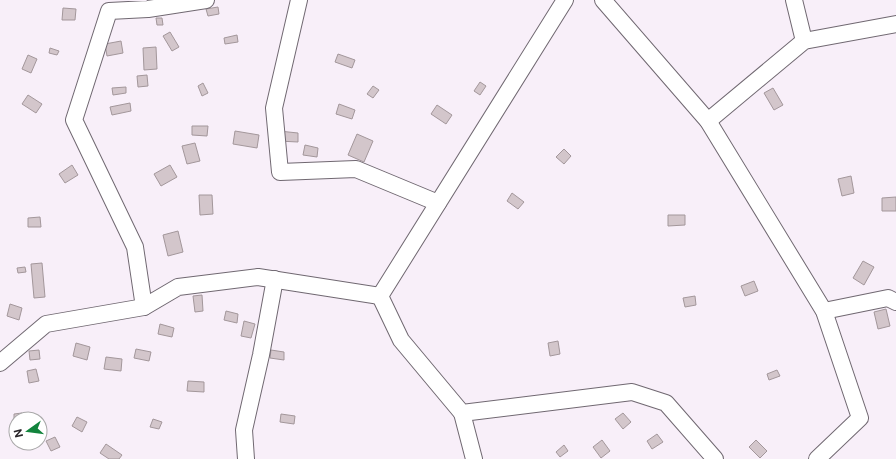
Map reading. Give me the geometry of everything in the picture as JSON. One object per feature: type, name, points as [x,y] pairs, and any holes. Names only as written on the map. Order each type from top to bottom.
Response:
[{"type":"street","points":[[144,307],[135,247],[74,120],[109,11],[148,9],[206,0]]},
{"type":"street","points":[[299,0],[274,108],[280,172],[356,169],[438,203]]},
{"type":"street","points":[[380,296],[565,0]]},
{"type":"street","points":[[603,0],[708,121],[824,311],[860,418],[817,459]]},
{"type":"street","points":[[794,0],[804,41]]},
{"type":"street","points":[[708,121],[804,41],[896,24]]},
{"type":"street","points":[[0,363],[46,324],[144,307],[178,287],[258,277],[380,296]]},
{"type":"street","points":[[246,459],[244,430],[261,355],[275,279]]},
{"type":"street","points":[[380,296],[401,340],[462,413],[474,459]]},
{"type":"street","points":[[824,311],[888,298],[896,302]]},
{"type":"street","points":[[462,413],[632,392],[666,404],[715,459]]},
{"type":"building","points":[[218,7],[219,14],[208,16],[206,9]]},
{"type":"building","points":[[63,8],[76,9],[75,20],[62,20]]},
{"type":"building","points":[[156,18],[162,18],[163,25],[157,25]]},
{"type":"building","points":[[170,32],[179,47],[172,51],[163,36]]},
{"type":"building","points":[[237,35],[238,42],[225,44],[224,38]]},
{"type":"building","points":[[121,41],[123,53],[107,56],[105,44]]},
{"type":"building","points":[[156,47],[157,69],[144,70],[143,48]]},
{"type":"building","points":[[50,48],[59,51],[57,55],[49,53]]},
{"type":"building","points":[[338,54],[355,60],[352,68],[335,62]]},
{"type":"building","points":[[28,55],[37,59],[31,73],[22,69]]},
{"type":"building","points":[[147,75],[148,86],[138,87],[137,76]]},
{"type":"building","points":[[480,82],[486,86],[480,95],[474,91]]},
{"type":"building","points":[[203,83],[208,93],[202,96],[198,86]]},
{"type":"building","points":[[373,86],[379,90],[373,98],[367,94]]},
{"type":"building","points":[[126,87],[126,93],[113,95],[112,88]]},
{"type":"building","points":[[773,88],[783,105],[774,110],[764,93]]},
{"type":"building","points":[[28,95],[42,104],[36,113],[22,104]]},
{"type":"building","points":[[130,103],[131,111],[112,115],[110,107]]},
{"type":"building","points":[[339,104],[355,110],[352,119],[336,114]]},
{"type":"building","points":[[437,105],[452,115],[446,124],[431,114]]},
{"type":"building","points":[[192,126],[208,126],[207,136],[192,135]]},
{"type":"building","points":[[235,131],[259,135],[257,148],[233,144]]},
{"type":"building","points":[[279,131],[298,133],[298,142],[278,141]]},
{"type":"building","points":[[357,134],[373,141],[364,162],[348,155]]},
{"type":"building","points":[[195,143],[200,161],[187,164],[182,146]]},
{"type":"building","points":[[305,145],[318,148],[317,157],[303,155]]},
{"type":"building","points":[[564,149],[571,156],[564,164],[556,157]]},
{"type":"building","points":[[72,165],[78,175],[65,183],[59,174]]},
{"type":"building","points":[[170,165],[177,177],[161,186],[154,174]]},
{"type":"building","points":[[851,176],[854,193],[842,196],[838,179]]},
{"type":"building","points":[[512,193],[524,202],[518,209],[507,201]]},
{"type":"building","points":[[199,195],[212,195],[213,214],[200,215]]},
{"type":"building","points":[[896,197],[896,211],[882,211],[882,198]]},
{"type":"building","points":[[668,215],[685,215],[685,225],[668,226]]},
{"type":"building","points":[[40,217],[41,227],[28,227],[28,218]]},
{"type":"building","points":[[178,231],[183,252],[168,256],[163,235]]},
{"type":"building","points":[[863,261],[874,267],[864,285],[853,278]]},
{"type":"building","points":[[42,263],[45,297],[34,298],[31,264]]},
{"type":"building","points":[[25,267],[26,272],[18,273],[17,268]]},
{"type":"building","points":[[754,281],[758,291],[745,296],[741,286]]},
{"type":"building","points":[[202,295],[203,311],[195,312],[193,296]]},
{"type":"building","points":[[695,296],[696,305],[685,307],[683,298]]},
{"type":"building","points":[[10,304],[22,308],[19,320],[7,316]]},
{"type":"building","points":[[886,309],[890,326],[878,329],[874,312]]},
{"type":"building","points":[[226,311],[238,314],[237,323],[224,320]]},
{"type":"building","points":[[244,321],[255,324],[251,338],[241,336]]},
{"type":"building","points":[[160,324],[174,328],[172,337],[158,334]]},
{"type":"building","points":[[558,341],[560,354],[550,356],[548,343]]},
{"type":"building","points":[[76,343],[90,347],[87,360],[73,356]]},
{"type":"building","points":[[136,349],[151,352],[149,361],[134,358]]},
{"type":"building","points":[[39,350],[40,359],[30,360],[29,351]]},
{"type":"building","points":[[271,350],[284,352],[284,360],[270,358]]},
{"type":"building","points":[[106,357],[122,359],[121,371],[104,369]]},
{"type":"building","points":[[36,369],[39,381],[29,383],[27,371]]},
{"type":"building","points":[[777,370],[780,376],[769,380],[767,374]]},
{"type":"building","points":[[188,381],[204,382],[204,392],[187,391]]},
{"type":"building","points":[[623,413],[631,422],[623,429],[615,419]]},
{"type":"building","points":[[281,414],[295,416],[294,424],[280,422]]},
{"type":"building","points":[[77,417],[87,422],[82,432],[72,426]]},
{"type":"building","points":[[153,419],[162,422],[159,429],[150,427]]},
{"type":"building","points":[[657,434],[663,442],[652,449],[647,441]]},
{"type":"building","points":[[55,437],[60,447],[51,451],[48,445],[48,440]]},
{"type":"building","points":[[602,440],[610,451],[601,458],[593,447]]},
{"type":"building","points":[[756,440],[767,451],[760,458],[749,447]]},
{"type":"building","points":[[106,444],[122,455],[119,459],[109,459],[100,453]]},
{"type":"building","points":[[564,445],[568,451],[560,457],[556,452]]}]
